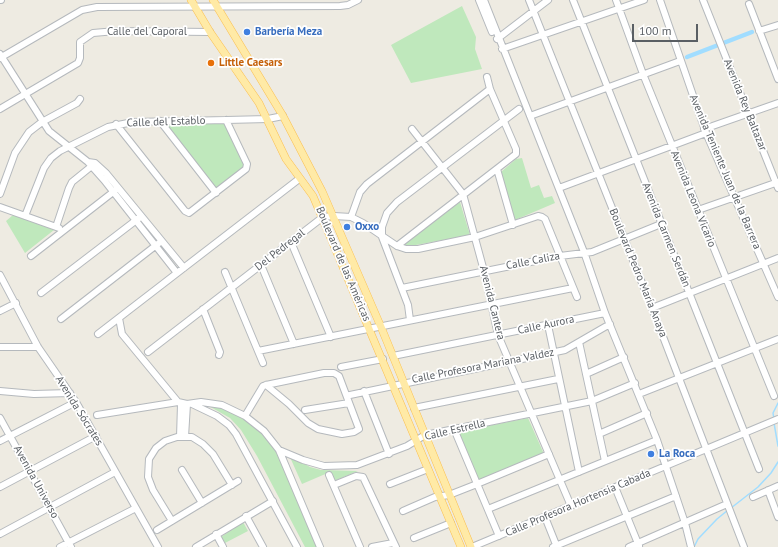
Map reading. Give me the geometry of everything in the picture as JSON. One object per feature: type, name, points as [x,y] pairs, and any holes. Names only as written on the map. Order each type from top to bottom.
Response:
[{"type":"main road","name":"Boulevard de las Américas","points":[[192,3],[259,103],[286,159],[313,196],[394,385],[461,547]]},
{"type":"main road","name":"Boulevard de las Américas","points":[[215,3],[283,116],[334,216],[449,495],[472,547]]},
{"type":"main road","points":[[313,196],[322,191]]},
{"type":"street","points":[[184,268],[142,216],[91,164],[68,148],[42,122],[1,56],[82,10],[91,8],[192,3],[340,6],[348,5],[358,0]]},
{"type":"street","points":[[479,0],[530,116],[584,252],[605,313],[647,413],[666,465],[691,547]]},
{"type":"street","points":[[484,0],[499,43]]},
{"type":"street","name":"Boulevard Pedro María Anaya","points":[[529,0],[680,378],[744,547]]},
{"type":"street","points":[[499,43],[533,11],[548,0]]},
{"type":"street","name":"Avenida Carmen Serdán","points":[[573,0],[606,87],[718,363],[759,469]]},
{"type":"street","name":"Avenida Leona Vicario","points":[[616,0],[643,74],[774,396]]},
{"type":"street","points":[[499,43],[542,35],[644,0]]},
{"type":"street","name":"Avenida Teniente Juan de la Barrera","points":[[660,0],[705,131],[778,297]]},
{"type":"street","name":"Avenida Rey Baltazar","points":[[703,0],[777,184]]},
{"type":"street","points":[[749,4],[758,31],[778,79]]},
{"type":"street","points":[[758,31],[778,25]]},
{"type":"street","name":"Calle del Caporal","points":[[0,109],[79,62],[80,42],[93,33],[116,31],[210,32]]},
{"type":"street","points":[[530,116],[680,60]]},
{"type":"street","points":[[397,246],[517,152],[490,88],[487,77]]},
{"type":"street","points":[[351,217],[360,192],[367,184],[490,88]]},
{"type":"street","points":[[0,194],[19,145],[29,132],[42,122],[77,103],[80,99]]},
{"type":"street","points":[[559,188],[635,158],[672,146],[705,131],[778,103]]},
{"type":"street","points":[[410,320],[408,305],[382,237],[383,221],[392,206],[519,109]]},
{"type":"street","name":"Calle del Establo","points":[[25,216],[44,168],[56,154],[116,124],[160,121],[268,119],[283,116]]},
{"type":"street","points":[[116,124],[187,213],[191,213],[247,167],[226,120]]},
{"type":"street","points":[[160,121],[216,193]]},
{"type":"street","name":"Avenida Cantera","points":[[412,129],[462,194],[484,271],[498,335],[571,506]]},
{"type":"street","points":[[56,227],[72,182],[91,164]]},
{"type":"street","points":[[497,169],[513,225]]},
{"type":"street","points":[[98,334],[300,179]]},
{"type":"street","points":[[698,210],[777,184]]},
{"type":"street","points":[[116,190],[136,220],[177,273]]},
{"type":"street","points":[[31,256],[116,190]]},
{"type":"street","points":[[0,207],[64,229]]},
{"type":"street","points":[[41,292],[142,216]]},
{"type":"street","points":[[323,217],[351,217],[363,222],[382,237],[397,246],[406,249],[418,249],[475,237],[538,216],[542,217],[545,218],[577,297]]},
{"type":"street","name":"Del Pedregal","points":[[148,352],[323,217]]},
{"type":"street","name":"Calle Caliza","points":[[402,288],[560,256],[592,252],[661,224]]},
{"type":"street","points":[[61,319],[162,241]]},
{"type":"street","points":[[291,242],[331,337]]},
{"type":"street","points":[[652,308],[778,258]]},
{"type":"street","points":[[261,265],[294,344]]},
{"type":"street","points":[[225,272],[263,363]]},
{"type":"street","name":"Avenida Sócrates","points":[[0,275],[38,347],[76,402],[157,545]]},
{"type":"street","points":[[258,351],[574,288]]},
{"type":"street","points":[[0,311],[16,303]]},
{"type":"street","points":[[203,309],[220,352],[219,355]]},
{"type":"street","name":"Calle Aurora","points":[[393,356],[605,313]]},
{"type":"street","points":[[119,318],[122,334],[185,403],[217,416],[229,425],[249,455],[298,547]]},
{"type":"street","name":"Calle Profesora Mariana Valdez","points":[[350,395],[403,382],[565,350],[610,324]]},
{"type":"street","points":[[548,325],[558,379],[579,472]]},
{"type":"street","points":[[639,394],[778,339]]},
{"type":"street","points":[[579,342],[605,462]]},
{"type":"street","points":[[0,347],[38,347]]},
{"type":"street","points":[[586,374],[624,357]]},
{"type":"street","points":[[341,367],[383,359]]},
{"type":"street","points":[[245,416],[262,388],[266,385],[334,373],[339,376],[359,426],[358,430],[348,434],[326,431],[308,423],[289,404],[266,385]]},
{"type":"street","points":[[414,408],[558,379]]},
{"type":"street","name":"Calle Estrella","points":[[279,450],[303,460],[324,466],[357,465],[389,454],[425,435],[592,400],[635,383]]},
{"type":"street","points":[[0,390],[34,394],[70,393]]},
{"type":"street","points":[[364,391],[389,454]]},
{"type":"street","points":[[0,441],[76,402]]},
{"type":"street","points":[[97,415],[201,402],[222,405],[245,416],[264,431],[279,450],[320,547]]},
{"type":"street","points":[[182,437],[185,403]]},
{"type":"street","points":[[305,410],[349,403]]},
{"type":"street","points":[[599,434],[647,413]]},
{"type":"street","name":"Avenida Universo","points":[[0,418],[70,545]]},
{"type":"street","name":"Calle Profesora Hortensia Cabada","points":[[472,547],[776,420]]},
{"type":"street","points":[[454,429],[499,536]]},
{"type":"street","points":[[0,487],[96,436]]},
{"type":"street","points":[[172,521],[150,484],[148,463],[152,454],[160,444],[170,439],[192,437],[207,448],[232,485]]},
{"type":"street","points":[[488,509],[657,440]]},
{"type":"street","points":[[403,511],[436,497],[449,495],[478,484],[549,454]]},
{"type":"street","points":[[390,484],[428,469]]},
{"type":"street","points":[[182,470],[202,503]]},
{"type":"street","points":[[0,534],[115,472]]},
{"type":"street","points":[[329,475],[360,547]]},
{"type":"street","points":[[334,485],[356,476],[363,476],[395,545],[372,547]]},
{"type":"street","points":[[157,530],[238,481]]},
{"type":"street","points":[[753,497],[778,486]]},
{"type":"street","points":[[615,488],[639,545]]},
{"type":"street","points":[[768,490],[778,517]]},
{"type":"street","points":[[545,517],[556,546],[676,496]]},
{"type":"street","points":[[196,547],[273,501]]},
{"type":"street","points":[[629,547],[639,545],[685,524],[728,507]]},
{"type":"street","points":[[60,547],[70,545],[136,508]]},
{"type":"street","points":[[246,516],[263,547]]},
{"type":"street","points":[[414,538],[451,523]]},
{"type":"street","points":[[216,534],[223,547]]},
{"type":"street","points":[[150,547],[157,545]]},
{"type":"green space","points":[[462,6],[476,37],[475,49],[482,69],[411,83],[391,45]]},
{"type":"green space","points":[[167,123],[227,124],[245,166],[217,189],[167,126]]},
{"type":"green space","points":[[522,158],[531,188],[539,185],[544,198],[552,196],[555,203],[515,220],[501,172],[516,159]]},
{"type":"green space","points":[[460,202],[470,235],[405,247],[401,246]]},
{"type":"green space","points":[[13,215],[54,230],[25,253],[6,221]]},
{"type":"green space","points":[[207,405],[216,405],[233,411],[274,441],[321,547],[305,547],[257,456],[241,430],[230,418]]},
{"type":"green space","points":[[528,418],[544,454],[477,482],[457,432]]},
{"type":"green space","points":[[289,455],[310,467],[321,470],[358,471],[334,481],[330,472],[302,484]]},
{"type":"green space","points":[[243,522],[248,531],[225,543],[221,537]]},
{"type":"waterway","points":[[687,57],[752,32]]},
{"type":"waterway","points":[[774,419],[773,413],[778,403]]},
{"type":"waterway","points":[[774,423],[778,446]]},
{"type":"waterway","points":[[731,508],[758,487],[771,473],[778,462]]},
{"type":"waterway","points":[[694,547],[698,539],[728,510]]},
{"type":"place","name":"Barbería Meza","points":[[247,32]]},
{"type":"place","name":"Little Caesars","points":[[211,63]]},
{"type":"place","name":"Oxxo","points":[[347,227]]},
{"type":"place","name":"La Roca","points":[[651,454]]}]
